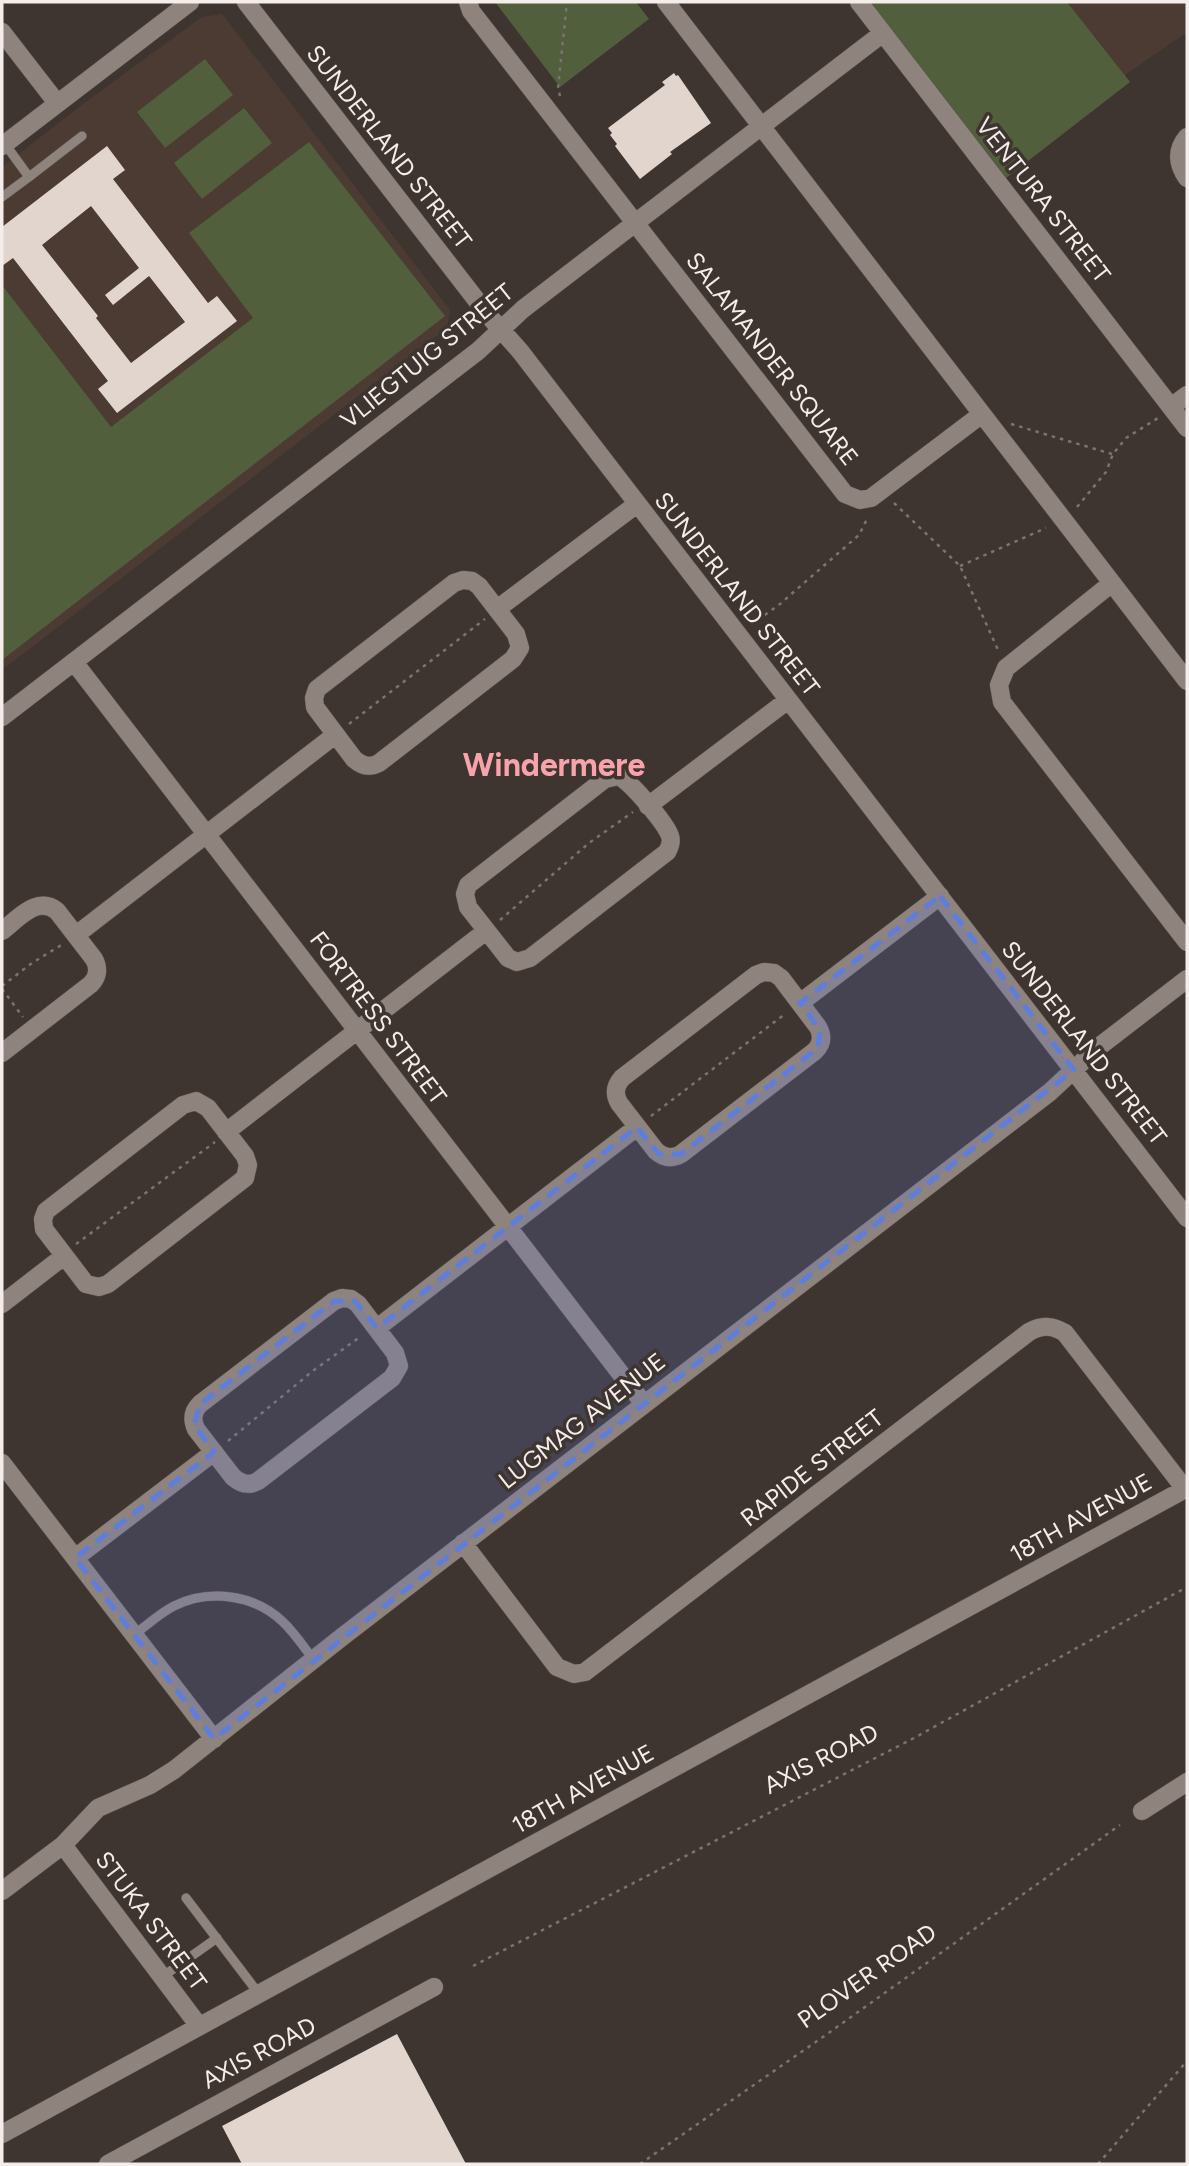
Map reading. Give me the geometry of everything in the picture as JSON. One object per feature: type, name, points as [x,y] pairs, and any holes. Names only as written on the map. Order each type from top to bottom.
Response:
[{"type":"street","points":[[3,145],[190,2]]},
{"type":"street","name":"SUNDERLAND STREET","points":[[246,2],[520,351],[1187,1218]]},
{"type":"street","name":"SALAMANDER SQUARE","points":[[468,2],[471,11],[845,494],[860,500],[881,492]]},
{"type":"street","points":[[666,2],[1187,681]]},
{"type":"street","name":"VENTURA STREET","points":[[859,2],[1187,428]]},
{"type":"street","points":[[2,32],[57,103]]},
{"type":"street","name":"VLIEGTUIG STREET","points":[[2,717],[478,351],[523,309],[883,33]]},
{"type":"street","points":[[1187,137],[1178,156],[1179,164],[1187,178]]},
{"type":"street","points":[[1171,407],[1187,395]]},
{"type":"street","points":[[881,492],[982,414]]},
{"type":"street","points":[[497,609],[637,504]]},
{"type":"street","points":[[458,581],[476,583],[497,609],[520,643],[516,656],[375,765],[366,766],[358,762],[315,707],[314,698],[320,686],[458,581]]},
{"type":"street","points":[[1112,583],[1006,668],[999,685],[1002,702],[1187,942]]},
{"type":"street","name":"FORTRESS STREET","points":[[74,662],[644,1404]]},
{"type":"street","points":[[649,806],[788,700]]},
{"type":"street","points":[[76,935],[335,735]]},
{"type":"street","points":[[609,777],[627,779],[669,835],[667,852],[530,958],[517,962],[505,955],[486,931],[468,907],[465,894],[471,882],[609,777]]},
{"type":"street","points":[[800,1003],[940,896]]},
{"type":"street","points":[[2,931],[32,908],[46,904],[57,911],[96,963],[96,977],[91,984],[2,1053]]},
{"type":"street","points":[[226,1132],[486,931]]},
{"type":"street","points":[[769,972],[778,975],[800,1003],[820,1030],[818,1048],[681,1154],[672,1158],[659,1154],[617,1099],[619,1081],[756,975],[769,972]]},
{"type":"street","name":"LUGMAG AVENUE","points":[[2,1891],[63,1845],[98,1808],[150,1785],[174,1770],[313,1659],[1050,1091],[1097,1049],[1187,979]]},
{"type":"street","points":[[196,1101],[205,1105],[226,1132],[247,1160],[245,1178],[104,1286],[90,1286],[83,1281],[44,1229],[46,1211],[187,1102],[196,1101]]},
{"type":"street","points":[[377,1328],[637,1127]]},
{"type":"street","points":[[2,1304],[64,1256]]},
{"type":"street","points":[[342,1298],[355,1301],[377,1328],[398,1357],[396,1374],[258,1480],[250,1484],[237,1480],[194,1425],[193,1416],[197,1408],[334,1301],[342,1298]]},
{"type":"street","name":"RAPIDE STREET","points":[[463,1543],[557,1667],[568,1673],[585,1672],[1029,1332],[1042,1326],[1065,1333],[1186,1489]]},
{"type":"street","points":[[75,1558],[214,1452]]},
{"type":"street","points":[[2,1463],[214,1739]]},
{"type":"street","name":"18TH AVENUE","points":[[2,2134],[1186,1489]]},
{"type":"street","points":[[1142,1811],[1187,1782]]},
{"type":"street","name":"STUKA STREET","points":[[63,1845],[200,2026]]},
{"type":"street","name":"AXIS ROAD","points":[[108,2164],[434,1987]]},
{"type":"lane","points":[[2,197],[82,136]]},
{"type":"lane","points":[[3,145],[29,177]]},
{"type":"lane","points":[[134,1635],[161,1614],[184,1602],[209,1596],[224,1596],[247,1601],[268,1611],[292,1631],[313,1659]]},
{"type":"lane","points":[[186,1898],[259,1994]]},
{"type":"lane","points":[[162,1977],[217,1938]]},
{"type":"path","points":[[560,101],[558,88],[567,2]]},
{"type":"path","points":[[960,566],[1064,520],[1106,472],[1113,454],[1126,438],[1171,407]]},
{"type":"path","points":[[1009,424],[1113,454]]},
{"type":"path","points":[[738,635],[780,604],[859,535],[881,492],[960,566],[1006,668]]},
{"type":"path","points":[[335,735],[386,698],[497,609]]},
{"type":"path","points":[[486,931],[589,843],[636,810],[649,806]]},
{"type":"path","points":[[32,1030],[2,987],[76,935]]},
{"type":"path","points":[[637,1127],[800,1003]]},
{"type":"path","points":[[64,1256],[91,1231],[208,1149],[226,1132]]},
{"type":"path","points":[[214,1452],[314,1370],[377,1328]]},
{"type":"path","name":"AXIS ROAD","points":[[473,1966],[914,1738],[1187,1587]]},
{"type":"path","name":"PLOVER ROAD","points":[[639,2164],[1120,1825]]},
{"type":"path","points":[[1098,2164],[1187,2061]]},
{"type":"highlighted area","points":[[940,896],[1074,1070],[214,1739],[75,1558],[214,1452],[194,1425],[200,1404],[334,1301],[355,1301],[377,1328],[637,1127],[659,1154],[681,1154],[818,1048],[820,1030],[800,1003]]},
{"type":"shaded area","points":[[870,2],[1187,2],[1187,32],[1125,75],[1130,82],[1006,178]]},
{"type":"shaded area","points":[[222,14],[450,310],[447,328],[2,670],[2,167],[202,17]]},
{"type":"green space","points":[[495,2],[636,2],[649,19],[560,87]]},
{"type":"green space","points":[[870,2],[1067,2],[1130,82],[1006,178]]},
{"type":"green space","points":[[205,59],[233,95],[165,148],[137,112]]},
{"type":"green space","points":[[244,108],[272,143],[202,199],[174,163]]},
{"type":"green space","points":[[309,142],[445,316],[2,660],[2,285],[111,427],[253,318],[189,233]]},
{"type":"building","points":[[674,73],[711,123],[670,152],[672,154],[640,179],[615,146],[617,144],[608,128],[665,85],[662,82]]},
{"type":"building","points":[[107,146],[125,170],[113,179],[208,303],[217,296],[237,321],[117,413],[98,389],[108,381],[13,258],[2,266],[2,227]],"holes":[[[91,206],[139,268],[105,295],[113,305],[149,276],[185,322],[131,363],[42,245]]]},
{"type":"building","points":[[397,2034],[466,2164],[242,2164],[222,2126]]},
{"type":"district","name":"Windermere","points":[[554,765]]}]
